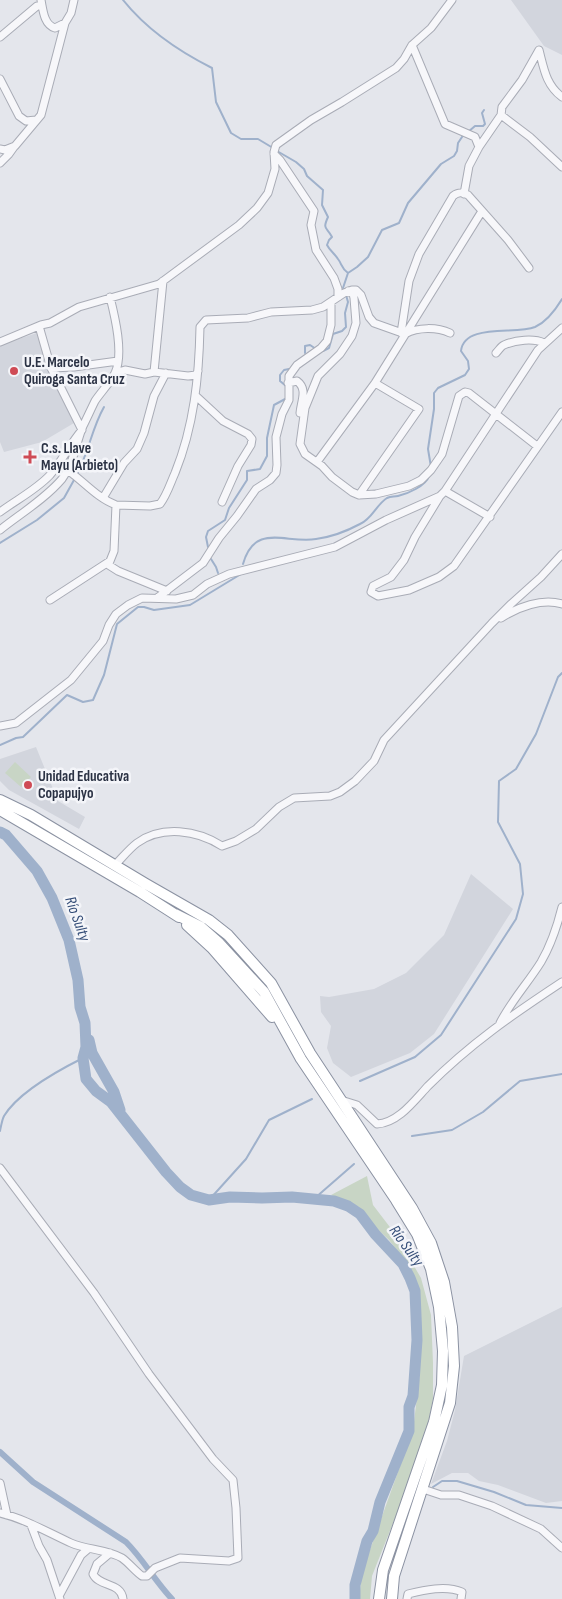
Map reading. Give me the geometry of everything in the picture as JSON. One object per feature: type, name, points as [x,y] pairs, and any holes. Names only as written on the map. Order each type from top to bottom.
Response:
[{"type":"highway","points":[[0,800],[31,815],[209,920],[228,935],[271,983],[310,1053],[412,1208],[431,1243],[444,1282],[452,1327],[454,1366],[450,1402],[394,1576],[392,1599]]},
{"type":"highway","points":[[0,810],[175,914],[214,945],[260,996],[417,1234],[430,1269],[439,1308],[443,1351],[442,1385],[434,1422],[383,1570],[379,1599]]},
{"type":"street","points":[[0,164],[43,111],[65,23],[71,13],[74,0]]},
{"type":"street","points":[[0,342],[50,323],[79,307],[152,286],[163,281],[239,225],[257,208],[271,187],[275,169],[274,154],[276,145],[311,120],[390,72],[404,59],[412,45],[431,28],[452,0]]},
{"type":"street","points":[[0,37],[42,3],[50,26],[56,28],[65,23]]},
{"type":"street","points":[[412,45],[445,124],[475,137],[479,147]]},
{"type":"street","points":[[464,194],[469,166],[479,147],[501,115],[502,107],[522,80],[539,50],[548,83],[562,97]]},
{"type":"street","points":[[0,79],[19,116],[26,122],[38,119]]},
{"type":"street","points":[[501,115],[530,137],[562,167]]},
{"type":"street","points":[[0,149],[5,150],[15,146]]},
{"type":"street","points":[[274,154],[314,211],[311,225],[316,250],[334,278],[338,289],[338,297]]},
{"type":"street","points":[[403,334],[409,281],[420,254],[453,196],[464,194],[508,240],[530,268]]},
{"type":"street","points":[[317,462],[375,382],[403,334],[482,211]]},
{"type":"street","points":[[154,372],[163,281]]},
{"type":"street","points":[[58,464],[103,498],[116,505],[156,506],[163,500],[186,441],[196,396],[200,327],[206,320],[248,318],[271,312],[312,310],[323,307],[348,291],[356,290],[369,317],[374,323],[403,334],[413,330],[432,329],[444,330],[450,333]]},
{"type":"street","points":[[348,291],[353,294],[354,298],[355,330],[340,354],[318,376],[305,408],[300,444],[302,450],[352,492],[360,495],[376,494],[409,486],[421,480],[442,454],[452,418],[461,394],[465,392],[469,393],[537,446]]},
{"type":"street","points":[[0,530],[46,495],[63,478],[95,401],[115,373],[118,361],[118,340],[115,315],[110,298]]},
{"type":"street","points":[[157,598],[203,563],[219,538],[256,489],[270,480],[276,473],[276,437],[282,414],[289,400],[288,383],[292,370],[304,359],[321,348],[326,341],[332,325],[331,302]]},
{"type":"street","points":[[39,326],[50,368],[82,430]]},
{"type":"street","points":[[562,328],[538,350],[443,494],[404,560],[390,577],[373,586],[371,592],[378,596],[409,590],[440,577],[454,566],[562,412]]},
{"type":"street","points":[[496,353],[502,345],[514,342],[530,340],[544,343]]},
{"type":"street","points":[[50,368],[118,361]]},
{"type":"street","points":[[115,373],[125,370],[145,374],[154,372],[192,376],[198,371]]},
{"type":"street","points":[[103,498],[124,463],[137,449],[144,433],[154,396],[166,373]]},
{"type":"street","points":[[288,383],[297,381],[304,392],[300,416],[302,428]]},
{"type":"street","points":[[360,495],[419,408],[375,382]]},
{"type":"street","points":[[196,396],[223,421],[248,434],[252,439],[251,445],[238,466],[222,502]]},
{"type":"street","points":[[0,512],[38,486],[58,464],[70,444],[82,430]]},
{"type":"street","points":[[443,494],[490,517]]},
{"type":"street","points":[[0,726],[16,723],[71,680],[103,641],[109,625],[116,614],[128,605],[142,598],[176,599],[193,595],[207,584],[229,574],[335,547],[386,520],[443,494]]},
{"type":"street","points":[[50,600],[107,564],[113,556],[116,505]]},
{"type":"street","points":[[115,865],[137,843],[156,833],[186,832],[214,841],[222,846],[236,841],[256,829],[279,807],[294,798],[330,796],[340,792],[355,781],[374,761],[384,740],[492,623],[541,578],[562,554]]},
{"type":"street","points":[[107,564],[118,571],[167,591]]},
{"type":"street","points":[[492,623],[508,614],[540,602],[562,604]]},
{"type":"street","points":[[500,1024],[507,1008],[541,962],[556,930],[562,907]]},
{"type":"street","points":[[341,1100],[357,1105],[377,1124],[387,1124],[404,1110],[450,1064],[500,1024],[562,982]]},
{"type":"street","points":[[0,1168],[94,1293],[149,1374],[213,1459],[233,1480],[238,1558],[229,1561],[180,1558],[155,1568],[147,1576],[142,1576],[123,1559],[110,1553],[88,1549],[71,1543],[48,1530],[4,1514],[0,1483]]},
{"type":"street","points":[[423,1489],[441,1495],[459,1495],[492,1506],[541,1530],[562,1548]]},
{"type":"street","points":[[31,1525],[47,1560],[60,1598]]},
{"type":"street","points":[[60,1598],[81,1555],[88,1549]]},
{"type":"street","points":[[110,1553],[97,1564],[93,1574],[99,1582],[113,1586],[120,1591],[123,1599]]},
{"type":"street","points":[[407,1599],[408,1594],[420,1591],[454,1588],[462,1592],[461,1599]]},
{"type":"shaded area","points":[[511,0],[562,0],[562,55],[544,46]]},
{"type":"shaded area","points":[[37,333],[74,423],[42,442],[4,452],[0,442],[0,345]]},
{"type":"shaded area","name":"Unidad Educativa Copapujyo","points":[[36,747],[58,801],[85,817],[79,829],[9,790],[0,781],[0,759]]},
{"type":"shaded area","points":[[471,874],[513,909],[434,1034],[410,1053],[351,1077],[333,1063],[327,1048],[331,1026],[321,1012],[320,996],[329,997],[374,989],[406,973],[444,935]]},
{"type":"shaded area","points":[[562,1307],[562,1501],[546,1503],[498,1485],[479,1481],[468,1473],[452,1473],[431,1484],[447,1441],[455,1410],[464,1356]]},
{"type":"green space","points":[[15,762],[31,777],[21,787],[5,773]]},
{"type":"green space","points":[[367,1176],[373,1205],[396,1235],[421,1278],[431,1315],[433,1399],[428,1423],[403,1498],[372,1576],[370,1599],[359,1599],[362,1572],[413,1430],[420,1372],[420,1294],[412,1270],[389,1240],[373,1225],[359,1207],[331,1195]]},
{"type":"waterway","points":[[123,0],[142,21],[164,39],[212,68],[216,102],[231,133],[241,139],[258,139],[273,148]]},
{"type":"waterway","points":[[468,132],[475,126],[483,126],[485,124],[482,113],[484,110]]},
{"type":"waterway","points":[[348,273],[368,257],[382,230],[399,223],[408,203],[441,164],[454,156],[458,143],[464,134]]},
{"type":"waterway","points":[[277,151],[296,162],[304,169],[307,176],[323,190],[322,205],[328,217],[325,226],[332,237],[327,245],[348,273],[343,288]]},
{"type":"waterway","points":[[323,351],[329,348],[333,334],[342,331],[346,327],[345,313],[348,302],[346,295]]},
{"type":"waterway","points":[[431,467],[428,449],[434,409],[434,393],[438,388],[465,375],[469,369],[468,361],[461,351],[464,342],[480,333],[535,327],[550,315],[562,299]]},
{"type":"waterway","points":[[305,353],[305,346],[310,345],[316,349]]},
{"type":"waterway","points":[[286,386],[280,381],[280,375],[284,370],[289,369]]},
{"type":"waterway","points":[[208,547],[206,537],[208,531],[225,520],[229,508],[247,480],[247,471],[260,469],[267,456],[267,438],[274,405],[287,398]]},
{"type":"waterway","points":[[78,472],[104,407]]},
{"type":"waterway","points":[[243,564],[248,551],[255,543],[263,539],[316,539],[355,527],[368,519],[387,498],[402,495],[416,489],[429,476]]},
{"type":"waterway","points":[[0,543],[37,520],[64,498],[74,480]]},
{"type":"waterway","points":[[211,559],[218,573]]},
{"type":"waterway","points":[[0,745],[23,737],[67,695],[83,702],[93,700],[104,675],[117,624],[138,607],[154,610],[190,605],[241,574]]},
{"type":"waterway","points":[[360,1081],[415,1057],[441,1035],[516,919],[523,894],[520,864],[498,822],[499,781],[516,769],[536,734],[558,677],[562,673]]},
{"type":"waterway","name":"Río Sulty","points":[[0,832],[6,835],[37,871],[52,898],[69,940],[78,980],[80,1007],[85,1023],[86,1047],[83,1058],[86,1079],[96,1091],[111,1102],[166,1172],[180,1187],[191,1195],[209,1200],[230,1197],[292,1197],[334,1201],[348,1206],[360,1214],[375,1234],[403,1264],[410,1278],[415,1291],[417,1340],[413,1396],[409,1407],[409,1431],[380,1502],[373,1531],[367,1541],[355,1585],[355,1599]]},
{"type":"waterway","name":"Río Sulty","points":[[89,1040],[92,1053],[114,1092],[120,1110]]},
{"type":"waterway","points":[[0,1131],[4,1116],[19,1099],[51,1076],[83,1058]]},
{"type":"waterway","points":[[412,1136],[452,1130],[483,1112],[520,1081],[562,1074]]},
{"type":"waterway","points":[[209,1200],[246,1159],[269,1120],[312,1099]]},
{"type":"waterway","points":[[315,1198],[354,1164]]},
{"type":"waterway","points":[[0,1452],[33,1482],[126,1542],[172,1599]]},
{"type":"waterway","points":[[433,1487],[442,1481],[457,1481],[494,1492],[526,1505],[562,1508]]},
{"type":"place","name":"U.E. Marcelo Quiroga Santa Cruz","points":[[14,371]]},
{"type":"place","name":"C.s. Llave Mayu (Arbieto)","points":[[30,457]]},
{"type":"place","name":"Unidad Educativa Copapujyo","points":[[28,785]]}]
